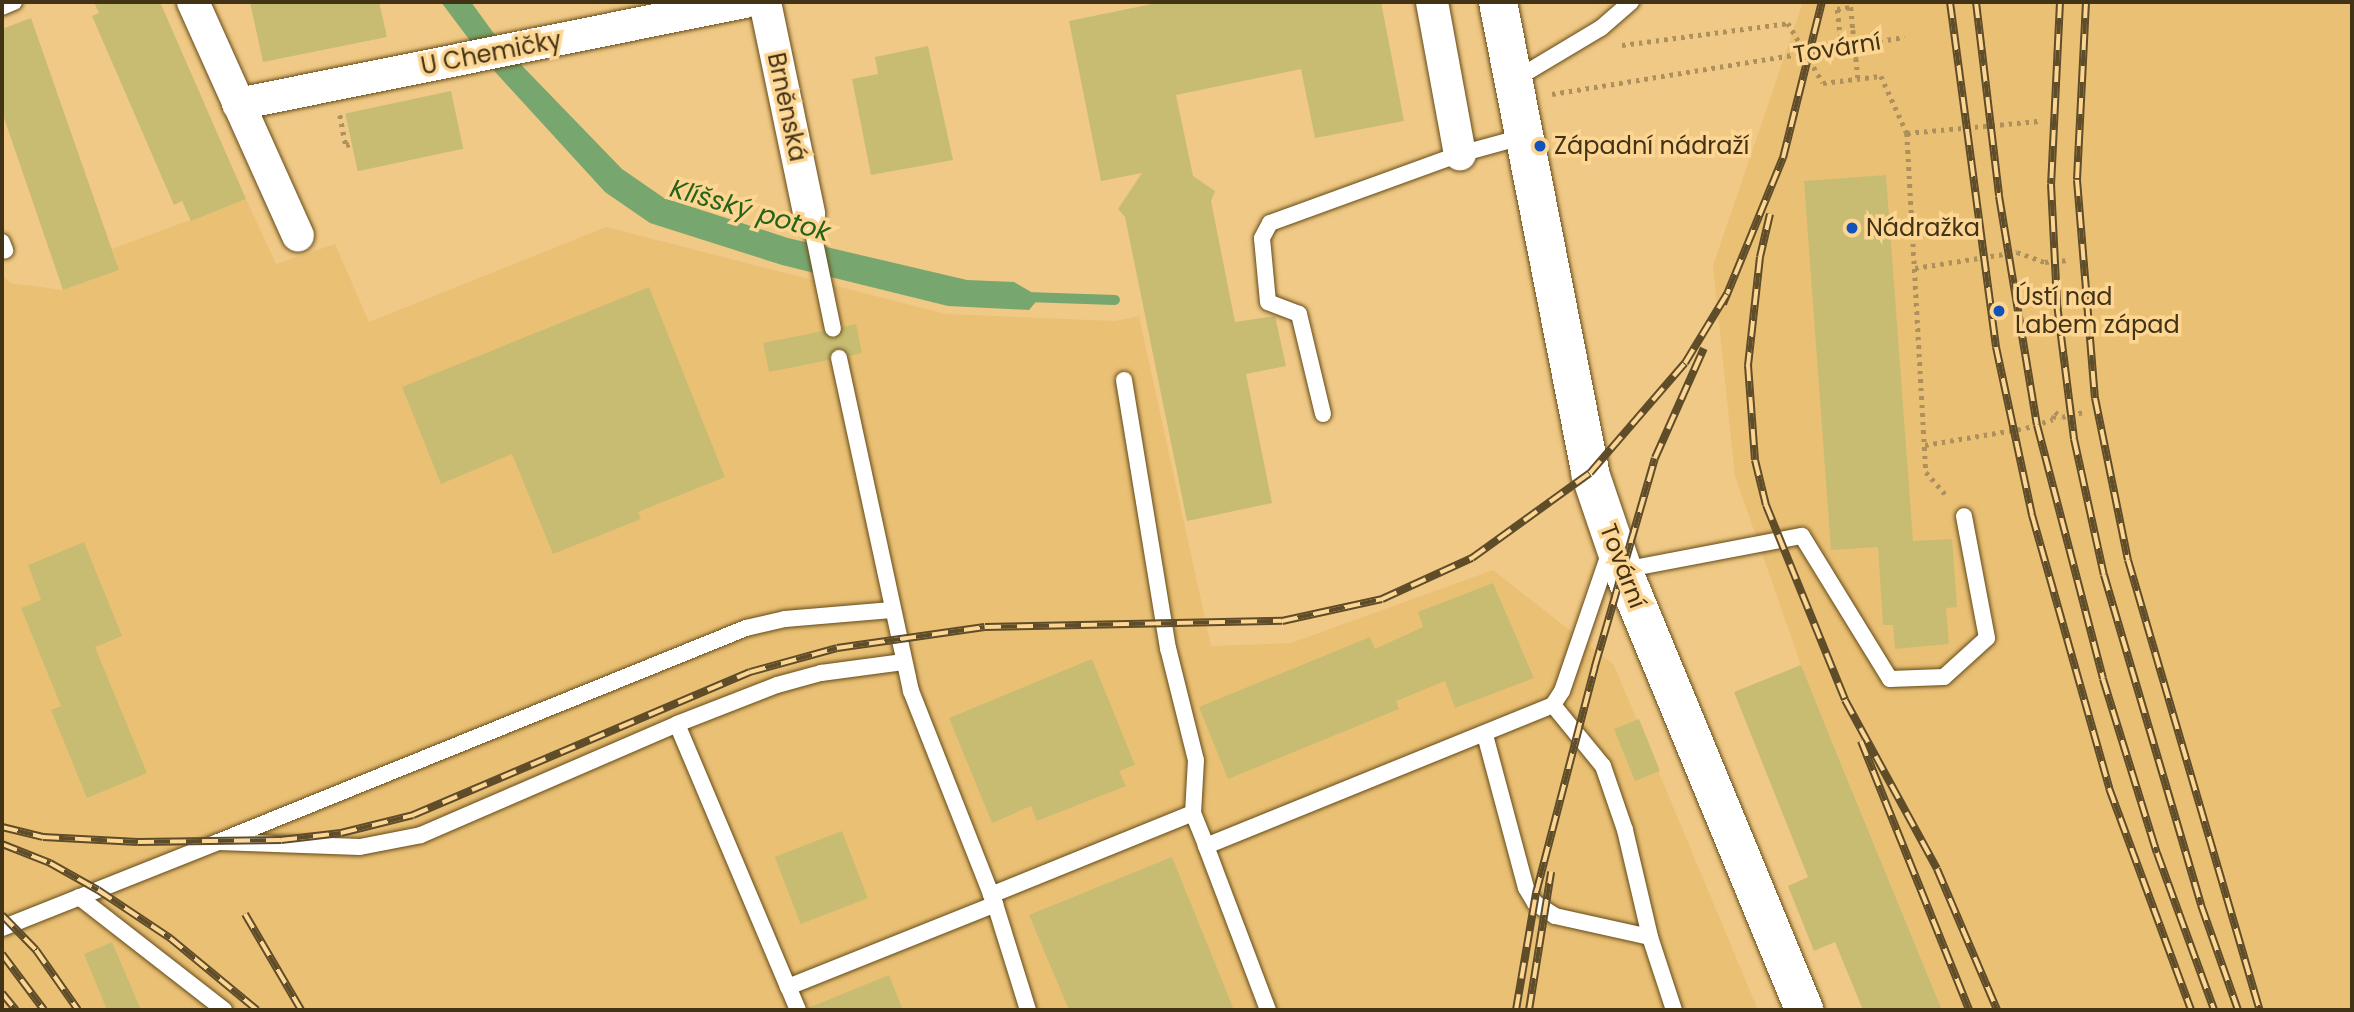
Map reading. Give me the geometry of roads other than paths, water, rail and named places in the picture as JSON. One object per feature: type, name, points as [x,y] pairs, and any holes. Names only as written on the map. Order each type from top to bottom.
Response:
[{"type":"street","points":[[192,2],[298,236]]},
{"type":"street","name":"U Chemičky","points":[[238,104],[745,2]]},
{"type":"street","name":"Brněnská","points":[[765,2],[811,221]]},
{"type":"street","points":[[1432,2],[1460,154]]},
{"type":"street","name":"Tovární","points":[[1499,2],[1513,90],[1590,473],[1618,556],[1804,1010]]},
{"type":"lane","points":[[2,7],[14,2]]},
{"type":"lane","points":[[1513,90],[1601,28],[1631,2]]},
{"type":"lane","points":[[1323,414],[1299,314],[1268,302],[1262,238],[1270,223],[1460,154],[1522,136]]},
{"type":"lane","points":[[811,221],[833,329]]},
{"type":"lane","points":[[839,358],[903,662],[993,900],[1028,1010]]},
{"type":"lane","points":[[1124,380],[1168,648],[1196,761],[1193,813],[1268,1010]]},
{"type":"lane","points":[[1206,846],[1485,735],[1553,705],[1562,691],[1618,556],[1802,536],[1891,679],[1944,677],[1987,638],[1964,516]]},
{"type":"lane","points":[[2,928],[747,628],[785,619],[892,610]]},
{"type":"lane","points":[[218,842],[360,848],[421,835],[677,724],[788,682],[903,662]]},
{"type":"lane","points":[[1553,705],[1603,766],[1625,830],[1650,937],[1674,1010]]},
{"type":"lane","points":[[677,724],[799,1010]]},
{"type":"lane","points":[[1485,735],[1526,888],[1535,903],[1555,916],[1650,937]]},
{"type":"lane","points":[[788,987],[1193,813]]},
{"type":"lane","points":[[79,897],[224,1010]]},
{"type":"waterway","name":"Klíšský potok","points":[[1026,297],[1115,300]]},
{"type":"railway","points":[[1723,304],[1783,158],[1822,2]]},
{"type":"railway","points":[[1950,2],[1996,347],[2032,515],[2109,788],[2191,1010]]},
{"type":"railway","points":[[1976,2],[1999,196],[2037,425],[2103,679],[2157,853],[2214,1010]]},
{"type":"railway","points":[[2060,2],[2051,184],[2057,304],[2074,439],[2104,575],[2201,905],[2238,1010]]},
{"type":"railway","points":[[2086,2],[2077,180],[2095,398],[2128,560],[2260,1010]]},
{"type":"railway","points":[[1770,214],[1760,257],[1748,365],[1755,460],[1766,505],[1845,700],[1937,869],[1997,1010]]},
{"type":"railway","points":[[2,827],[43,837],[138,842],[281,840],[341,833],[413,815],[750,672],[837,648],[985,627],[1282,621],[1382,599],[1472,558],[1590,473],[1685,363],[1727,294]]},
{"type":"railway","points":[[1516,1010],[1536,893],[1595,666],[1655,458],[1704,348]]},
{"type":"railway","points":[[1861,741],[1969,1010]]},
{"type":"railway","points":[[2,844],[50,863],[98,890],[170,938],[257,1010]]},
{"type":"railway","points":[[1529,1010],[1551,872]]},
{"type":"railway","points":[[245,914],[301,1010]]},
{"type":"railway","points":[[2,915],[36,950],[78,1010]]},
{"type":"railway","points":[[2,954],[44,1010]]},
{"type":"railway","points":[[2,993],[16,1010]]},
{"type":"place","name":"Západní nádraží","points":[[1540,146]]},
{"type":"place","name":"Nádražka","points":[[1852,228]]},
{"type":"place","name":"Ústí nad Labem západ","points":[[1999,311]]}]
